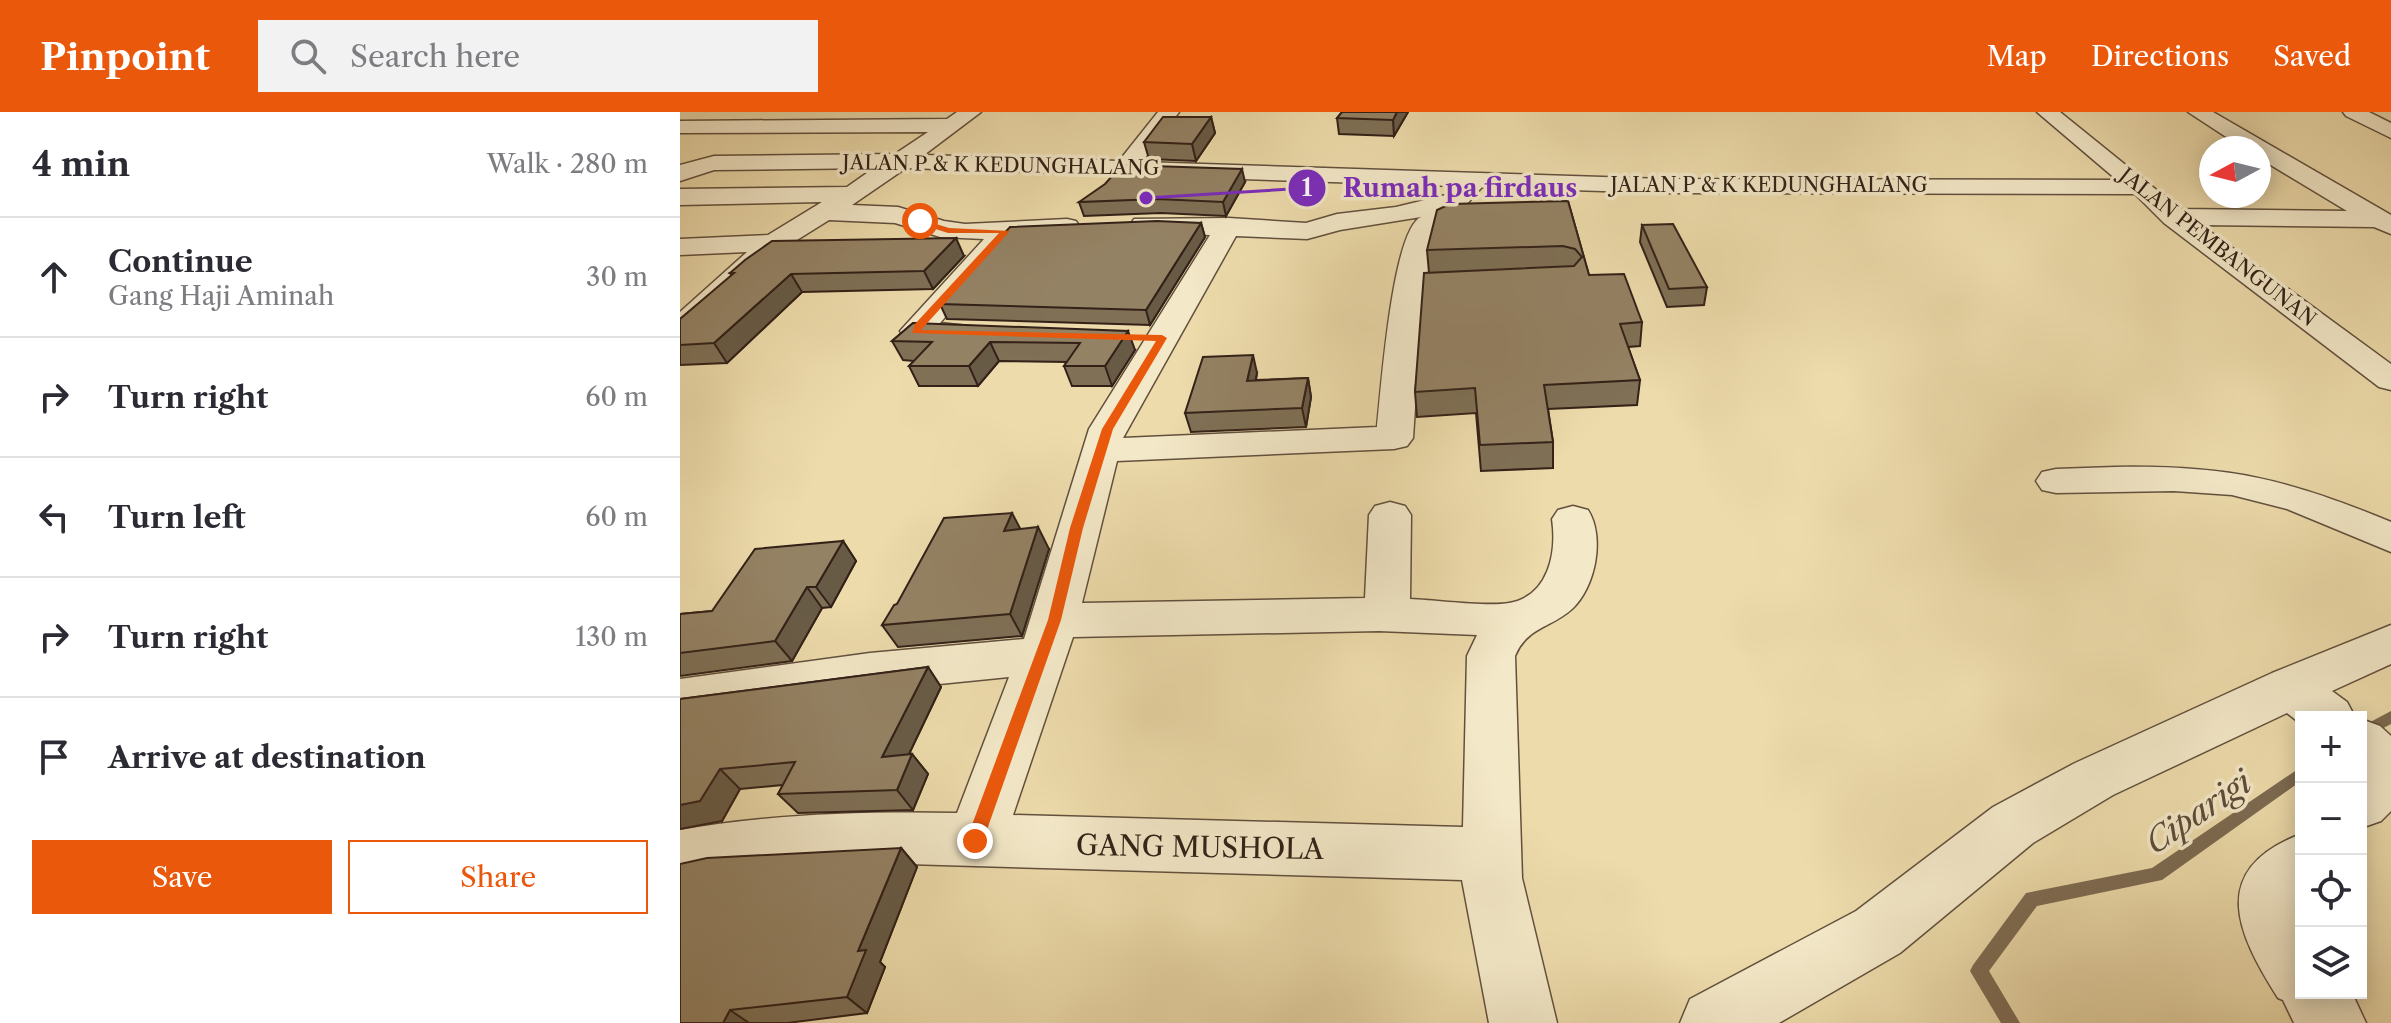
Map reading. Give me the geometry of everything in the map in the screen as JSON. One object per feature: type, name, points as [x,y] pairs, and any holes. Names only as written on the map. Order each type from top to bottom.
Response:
[{"type":"street","points":[[1126,168],[1169,112]]},
{"type":"street","name":"JALAN PEMBANGUNAN","points":[[2047,112],[2141,187],[2173,217],[2391,380]]},
{"type":"street","points":[[2198,112],[2387,222]]},
{"type":"street","points":[[2353,112],[2391,131]]},
{"type":"street","points":[[680,127],[962,119]]},
{"type":"street","points":[[680,329],[773,243],[819,212],[853,194],[962,119]]},
{"type":"street","name":"JALAN P & K KEDUNGHALANG","points":[[680,174],[697,165],[714,163],[898,161],[1126,168],[1466,190],[1681,186],[2141,187]]},
{"type":"street","points":[[1119,225],[1229,226],[1307,231],[1337,222],[1396,215],[1466,190]]},
{"type":"street","points":[[1102,450],[1394,438],[1425,284],[1424,225],[1441,217],[1466,190]]},
{"type":"street","points":[[680,197],[853,194]]},
{"type":"street","points":[[819,212],[898,215],[948,230],[1006,231],[1091,226]]},
{"type":"street","points":[[2173,217],[2387,222]]},
{"type":"street","points":[[975,841],[1049,638],[1077,528],[1107,429],[1147,338],[1229,226]]},
{"type":"street","points":[[988,335],[916,331],[1006,231]]},
{"type":"street","points":[[680,247],[827,242]]},
{"type":"street","points":[[680,298],[714,296]]},
{"type":"street","points":[[2056,481],[2177,479],[2249,486],[2290,496],[2391,538]]},
{"type":"street","points":[[1387,614],[1390,515]]},
{"type":"street","points":[[1523,1023],[1492,878],[1491,656],[1503,629],[1557,597],[1566,582],[1577,543],[1573,519]]},
{"type":"street","points":[[680,699],[870,672],[1049,638],[1387,614],[1519,620]]},
{"type":"street","points":[[1714,1023],[1878,932],[2013,825],[2094,779],[2310,703],[2391,643]]},
{"type":"street","points":[[2367,789],[2379,759]]},
{"type":"street","name":"GANG MUSHOLA","points":[[680,857],[729,848],[907,838],[1493,854]]},
{"type":"street","points":[[2295,866],[2279,878],[2267,902],[2267,915],[2276,938],[2295,966]]},
{"type":"street","points":[[2317,999],[2332,1023]]},
{"type":"building","points":[[1342,112],[1397,112],[1393,120],[1337,118]]},
{"type":"building","points":[[1163,117],[1211,117],[1192,144],[1144,142]]},
{"type":"building","points":[[1122,165],[1242,169],[1223,202],[1157,199],[1079,202],[1105,184]]},
{"type":"building","points":[[1568,201],[1589,275],[1624,274],[1642,322],[1620,324],[1640,380],[1544,385],[1553,442],[1480,445],[1475,388],[1415,392],[1424,273],[1574,266],[1582,257],[1575,249],[1563,246],[1427,250],[1437,210],[1450,204]]},
{"type":"building","points":[[1157,221],[1201,223],[1146,310],[940,304],[1010,227]]},
{"type":"building","points":[[1673,224],[1707,287],[1669,289],[1642,225]]},
{"type":"building","points":[[956,238],[924,271],[791,274],[714,343],[680,345],[680,319],[745,260],[772,241]]},
{"type":"building","points":[[913,323],[1128,331],[1105,366],[1064,366],[1080,343],[990,342],[969,366],[909,366],[932,342],[892,341]]},
{"type":"building","points":[[1253,355],[1247,381],[1308,378],[1302,408],[1185,413],[1203,357]]},
{"type":"building","points":[[1012,513],[1004,531],[1038,527],[1010,614],[882,625],[897,604],[944,518]]},
{"type":"building","points":[[843,541],[816,587],[807,587],[775,641],[680,653],[680,614],[712,611],[755,549]]},
{"type":"building","points":[[928,667],[882,757],[912,754],[897,790],[778,794],[795,762],[720,769],[700,801],[680,805],[680,699]]},
{"type":"building","points":[[901,848],[858,951],[866,950],[847,997],[730,1010],[723,1023],[680,1023],[680,864],[707,858]]},
{"type":"waterway","name":"Ciparigi","points":[[2367,731],[2391,717]]},
{"type":"waterway","name":"Ciparigi","points":[[2011,1023],[1979,971],[2032,899],[2156,875],[2295,777]]},
{"type":"place","name":"Rumah pa firdaus","points":[[1146,198]]},
{"type":"route","points":[[920,221],[940,229],[965,232],[1006,231],[919,326],[916,331],[919,333],[1162,338],[1107,429],[1077,528],[1055,620],[975,841]]}]
